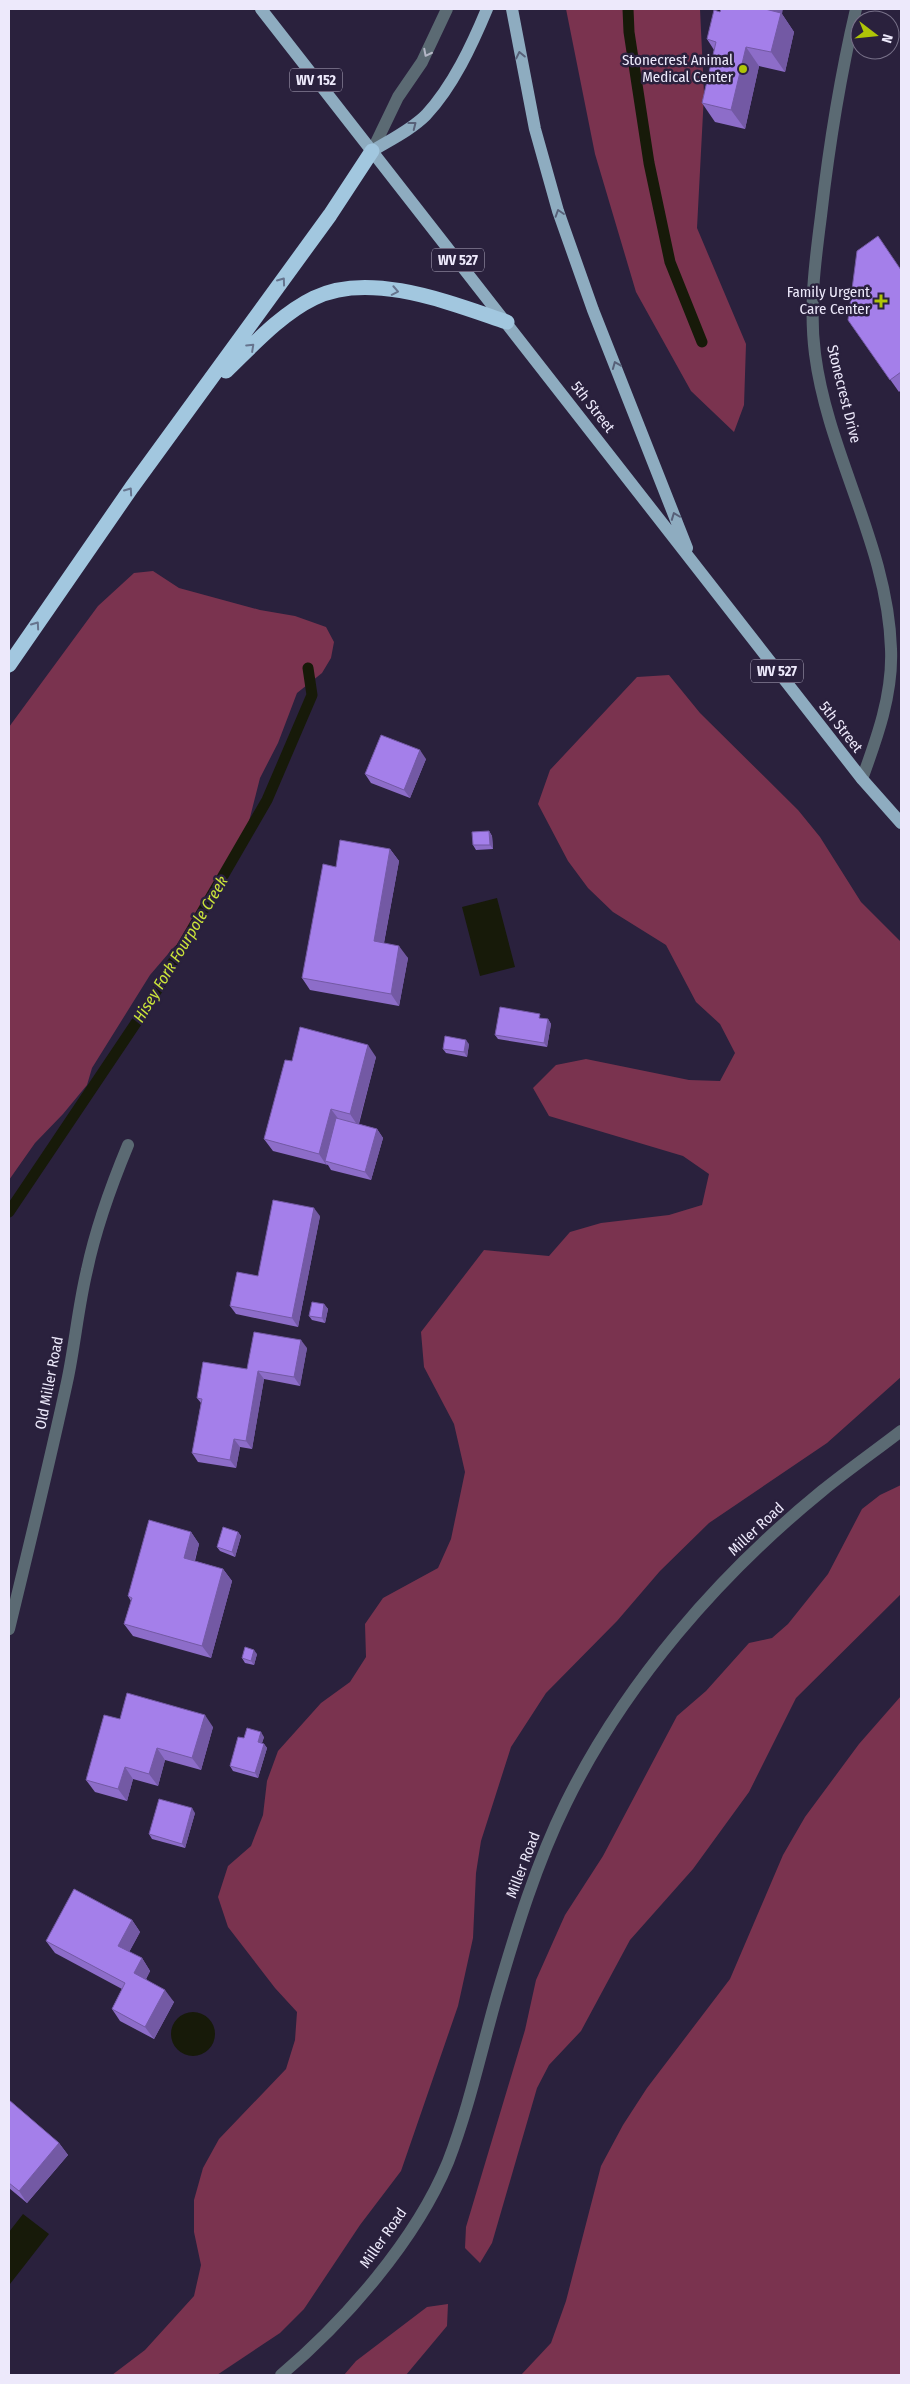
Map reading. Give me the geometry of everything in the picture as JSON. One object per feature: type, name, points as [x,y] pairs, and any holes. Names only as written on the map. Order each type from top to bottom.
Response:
[{"type":"highway","points":[[9,665],[132,487],[330,215],[372,151]]},
{"type":"highway","points":[[192,406],[284,318],[315,297],[348,288],[376,287],[411,294],[462,307],[507,322]]},
{"type":"main road","name":"5th Street","points":[[261,9],[862,779],[901,823]]},
{"type":"main road","points":[[372,151],[402,134],[426,115],[448,85],[476,35],[487,9]]},
{"type":"main road","points":[[512,9],[535,130],[558,211],[593,310],[692,562]]},
{"type":"street","points":[[372,151],[398,96],[422,62],[447,9]]},
{"type":"street","name":"Stonecrest Drive","points":[[856,9],[841,77],[826,168],[812,307],[816,355],[829,413],[880,575],[888,613],[891,650],[889,687],[878,735],[862,779]]},
{"type":"street","name":"Old Miller Road","points":[[9,1630],[44,1487],[67,1380],[86,1272],[97,1227],[128,1145]]},
{"type":"street","name":"Miller Road","points":[[281,2375],[337,2323],[369,2286],[399,2247],[426,2205],[446,2165],[463,2120],[520,1918],[542,1860],[565,1804],[616,1718],[650,1669],[733,1574],[822,1490],[901,1431]]},
{"type":"shaded area","points":[[566,9],[700,9],[704,94],[697,228],[746,344],[744,405],[734,432],[691,391],[636,292],[595,154]]},
{"type":"shaded area","points":[[153,571],[179,588],[260,610],[295,616],[326,627],[334,642],[331,658],[322,673],[297,693],[278,743],[260,778],[243,845],[201,924],[174,947],[150,975],[92,1068],[87,1085],[35,1143],[9,1180],[9,727],[98,606],[134,573]]},
{"type":"shaded area","points":[[669,675],[700,713],[798,810],[820,837],[861,902],[901,942],[901,1377],[827,1443],[709,1523],[660,1571],[617,1621],[546,1693],[511,1747],[481,1841],[476,1873],[473,1938],[458,2006],[401,2171],[360,2225],[304,2309],[280,2333],[217,2375],[112,2375],[145,2350],[194,2296],[201,2265],[194,2232],[194,2200],[203,2168],[219,2139],[286,2069],[295,2040],[297,2012],[275,1988],[228,1927],[218,1897],[228,1866],[251,1846],[263,1815],[267,1781],[278,1751],[321,1703],[350,1682],[366,1657],[365,1624],[383,1598],[438,1568],[451,1539],[465,1472],[454,1424],[424,1367],[421,1332],[484,1250],[549,1256],[570,1232],[601,1223],[669,1215],[702,1205],[709,1174],[683,1156],[549,1116],[533,1088],[556,1065],[586,1059],[689,1080],[720,1081],[735,1053],[720,1024],[696,1002],[666,945],[613,912],[588,888],[568,861],[538,804],[550,770],[637,677]]},
{"type":"shaded area","points":[[497,898],[515,967],[480,976],[462,907]]},
{"type":"shaded area","points":[[901,1485],[901,1594],[796,1698],[749,1792],[693,1869],[630,1940],[581,2031],[549,2065],[537,2088],[492,2243],[480,2263],[465,2248],[466,2227],[525,2030],[536,1980],[565,1915],[603,1856],[677,1716],[706,1691],[749,1643],[772,1638],[788,1624],[828,1574],[862,1509],[880,1495]]},
{"type":"shaded area","points":[[901,1696],[901,2375],[521,2375],[551,2343],[566,2301],[601,2166],[623,2125],[647,2088],[730,1979],[783,1855],[805,1817],[859,1744]]},
{"type":"shaded area","points":[[193,2012],[205,2016],[211,2022],[215,2034],[211,2046],[205,2052],[193,2056],[181,2052],[175,2046],[171,2034],[175,2022],[181,2016]]},
{"type":"shaded area","points":[[23,2214],[49,2234],[10,2284],[9,2232]]},
{"type":"shaded area","points":[[448,2304],[447,2326],[406,2375],[344,2375],[356,2361],[427,2307]]},
{"type":"building","points":[[721,9],[765,9],[781,13],[771,52],[746,47],[731,110],[702,103],[716,42],[707,39],[714,10],[720,12]]},
{"type":"building","name":"Family Urgent Care Center","points":[[878,236],[901,270],[901,372],[890,380],[848,320],[857,251]]},
{"type":"building","points":[[381,735],[420,750],[404,790],[365,774]]},
{"type":"building","points":[[489,831],[490,845],[473,845],[472,832]]},
{"type":"building","points":[[340,840],[390,849],[374,941],[399,946],[391,994],[302,978],[323,864],[336,867]]},
{"type":"building","points":[[500,1007],[540,1014],[539,1018],[548,1019],[544,1043],[495,1035]]},
{"type":"building","points":[[300,1027],[368,1045],[350,1114],[331,1109],[319,1154],[264,1139],[285,1060],[292,1061]]},
{"type":"building","points":[[445,1036],[466,1040],[464,1052],[443,1049]]},
{"type":"building","points":[[336,1118],[377,1129],[365,1172],[325,1161]]},
{"type":"building","points":[[273,1200],[314,1208],[292,1318],[230,1306],[237,1272],[258,1276]]},
{"type":"building","points":[[312,1302],[324,1304],[322,1318],[309,1316]]},
{"type":"building","points":[[254,1332],[301,1340],[294,1377],[258,1371],[246,1441],[234,1439],[230,1460],[192,1453],[202,1399],[197,1398],[203,1362],[247,1369]]},
{"type":"building","points":[[149,1520],[191,1532],[184,1558],[223,1569],[202,1646],[124,1624],[132,1598],[128,1596]]},
{"type":"building","points":[[223,1527],[238,1532],[232,1552],[217,1547]]},
{"type":"building","points":[[245,1647],[254,1650],[251,1661],[242,1658]]},
{"type":"building","points":[[127,1693],[205,1715],[192,1758],[157,1748],[149,1774],[125,1767],[118,1789],[86,1780],[104,1715],[120,1719]]},
{"type":"building","points":[[247,1728],[261,1732],[258,1742],[264,1744],[255,1773],[230,1766],[238,1737],[244,1738]]},
{"type":"building","points":[[159,1799],[192,1808],[182,1844],[149,1834]]},
{"type":"building","points":[[74,1889],[132,1920],[118,1946],[142,1958],[134,1973],[165,1990],[145,2027],[112,2009],[125,1983],[46,1941]]},
{"type":"building","points":[[9,2100],[59,2143],[19,2191],[9,2183]]},
{"type":"waterway","points":[[628,9],[629,32],[649,163],[670,262],[702,342]]},
{"type":"waterway","name":"Hisey Fork Fourpole Creek","points":[[9,1212],[150,1002],[267,800],[312,695],[308,668]]},
{"type":"place","name":"Stonecrest Animal Medical Center","points":[[743,69]]},
{"type":"place","name":"Family Urgent Care Center","points":[[881,301]]}]
